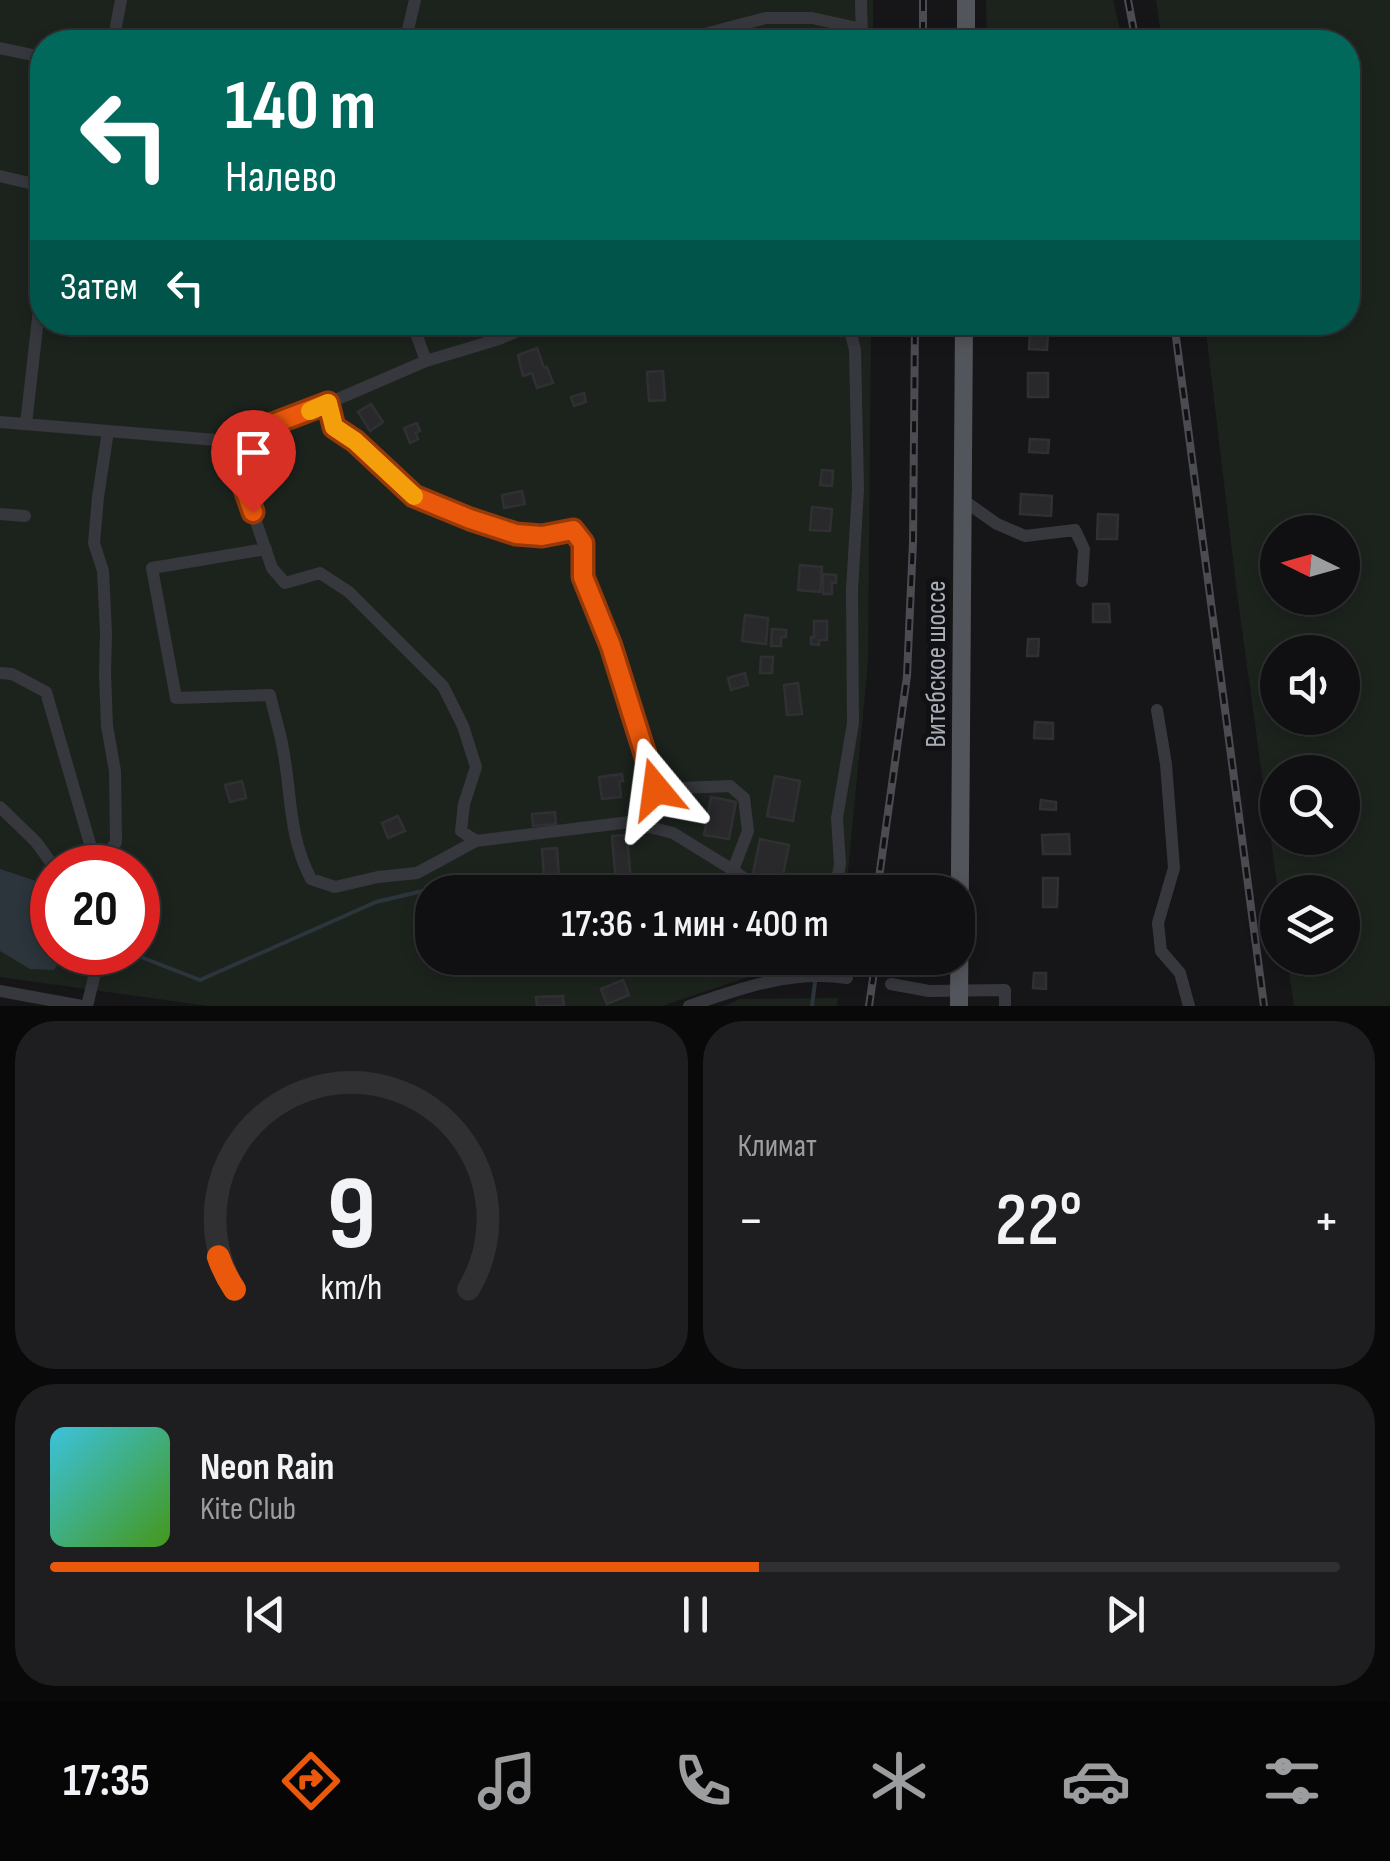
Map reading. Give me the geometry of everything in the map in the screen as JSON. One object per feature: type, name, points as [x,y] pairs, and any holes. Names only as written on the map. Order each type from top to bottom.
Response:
[{"type":"main road","points":[[966,0],[966,30]]},
{"type":"main road","name":"Витебское шоссе","points":[[959,998],[964,335]]},
{"type":"street","points":[[115,30],[121,0]]},
{"type":"street","points":[[408,30],[414,0]]},
{"type":"street","points":[[861,0],[862,30]]},
{"type":"street","points":[[725,30],[766,18],[812,18],[845,30]]},
{"type":"street","points":[[0,48],[30,54]]},
{"type":"street","points":[[0,176],[30,183]]},
{"type":"street","points":[[26,424],[37,335]]},
{"type":"street","points":[[417,335],[426,361]]},
{"type":"street","points":[[498,335],[499,339]]},
{"type":"street","points":[[0,422],[228,441],[426,361],[508,335]]},
{"type":"street","points":[[838,875],[837,818],[853,723],[852,590],[858,488],[855,350],[851,335]]},
{"type":"street","points":[[328,403],[334,427],[355,441],[414,496],[516,534],[542,536],[573,530],[583,543],[583,577],[611,646],[656,789],[730,786],[744,798],[748,832],[733,870]]},
{"type":"street","points":[[108,431],[94,543],[103,571],[104,674],[114,771],[114,845]]},
{"type":"street","points":[[228,441],[272,568],[284,584],[320,574],[349,592],[442,686],[463,726],[476,768],[464,804],[461,831],[476,841]]},
{"type":"street","points":[[963,500],[997,524],[1025,536],[1075,530],[1084,549],[1082,581]]},
{"type":"street","points":[[0,514],[25,516]]},
{"type":"street","points":[[266,549],[152,568],[176,698],[270,696],[283,749],[298,855],[311,879],[335,887],[417,873],[476,841],[630,822],[674,832],[740,875]]},
{"type":"street","points":[[0,673],[12,674],[46,692],[91,845]]},
{"type":"street","points":[[1157,710],[1166,764],[1174,868],[1158,923],[1161,950],[1180,973],[1190,1006]]},
{"type":"street","points":[[0,807],[38,845]]},
{"type":"street","points":[[0,991],[85,1006],[94,975]]},
{"type":"street","points":[[690,1006],[721,1000],[772,979],[825,975],[847,978]]},
{"type":"street","points":[[891,984],[959,998],[1005,990],[1005,1006]]},
{"type":"shaded area","points":[[0,0],[873,0],[873,30],[30,30],[30,335],[871,335],[868,662],[848,875],[415,875],[415,975],[754,975],[662,1006],[208,1006],[0,977]]},
{"type":"shaded area","points":[[986,0],[1113,0],[1120,30],[987,30]]},
{"type":"shaded area","points":[[1156,0],[1390,0],[1390,1006],[1294,1006],[1289,975],[1360,975],[1360,875],[1276,875],[1273,855],[1360,855],[1360,755],[1260,755],[1260,761],[1206,335],[1360,335],[1360,30],[1160,30]]},
{"type":"shaded area","points":[[0,869],[30,879],[30,969],[0,951]]},
{"type":"shaded area","points":[[838,998],[837,1006],[724,1006],[739,999]]},
{"type":"building","points":[[1030,335],[1048,335],[1047,350],[1029,349]]},
{"type":"building","points":[[537,348],[553,383],[537,388],[532,373],[523,376],[518,355]]},
{"type":"building","points":[[663,371],[665,400],[649,401],[647,372]]},
{"type":"building","points":[[1028,373],[1048,373],[1048,397],[1028,397]]},
{"type":"building","points":[[584,393],[586,402],[574,406],[571,397]]},
{"type":"building","points":[[371,404],[383,422],[370,431],[358,412]]},
{"type":"building","points":[[417,423],[418,439],[410,443],[404,428]]},
{"type":"building","points":[[1030,439],[1049,440],[1048,453],[1029,452]]},
{"type":"building","points":[[265,449],[269,471],[256,473],[252,451]]},
{"type":"building","points":[[822,470],[833,471],[832,486],[820,485]]},
{"type":"building","points":[[522,491],[525,504],[504,508],[502,495]]},
{"type":"building","points":[[1021,494],[1052,496],[1051,516],[1020,514]]},
{"type":"building","points":[[812,507],[832,509],[830,531],[810,530]]},
{"type":"building","points":[[1098,514],[1118,515],[1117,539],[1097,539]]},
{"type":"building","points":[[800,565],[822,567],[820,592],[798,590]]},
{"type":"building","points":[[823,574],[836,575],[832,594],[823,594]]},
{"type":"building","points":[[1093,604],[1109,604],[1110,622],[1093,622]]},
{"type":"building","points":[[745,615],[768,618],[766,644],[742,641]]},
{"type":"building","points":[[814,621],[827,621],[827,640],[819,640],[819,645],[811,644]]},
{"type":"building","points":[[772,629],[786,630],[781,646],[771,646]]},
{"type":"building","points":[[1028,639],[1039,639],[1038,656],[1027,656]]},
{"type":"building","points":[[761,657],[773,657],[772,673],[760,673]]},
{"type":"building","points":[[745,673],[748,685],[731,690],[728,678]]},
{"type":"building","points":[[798,683],[802,714],[787,715],[784,685]]},
{"type":"building","points":[[1035,722],[1053,723],[1053,739],[1034,738]]},
{"type":"building","points":[[622,774],[621,797],[602,799],[599,777]]},
{"type":"building","points":[[775,776],[800,781],[793,821],[767,816]]},
{"type":"building","points":[[242,781],[246,798],[230,802],[225,785]]},
{"type":"building","points":[[711,797],[736,802],[729,839],[704,835]]},
{"type":"building","points":[[1041,800],[1056,802],[1056,810],[1040,809]]},
{"type":"building","points":[[555,812],[556,824],[533,826],[532,814]]},
{"type":"building","points":[[398,816],[405,831],[388,838],[382,823]]},
{"type":"building","points":[[1069,834],[1070,854],[1043,854],[1042,835]]},
{"type":"building","points":[[627,835],[630,875],[615,875],[612,836]]},
{"type":"building","points":[[760,839],[789,845],[783,875],[753,875]]},
{"type":"building","points":[[557,848],[559,875],[544,875],[542,849]]},
{"type":"building","points":[[1043,878],[1058,878],[1057,907],[1043,907]]},
{"type":"building","points":[[1034,973],[1046,973],[1046,989],[1033,988]]},
{"type":"building","points":[[623,980],[629,995],[607,1004],[601,989]]},
{"type":"building","points":[[563,996],[564,1006],[537,1006],[536,997]]},
{"type":"waterway","points":[[160,964],[200,980],[376,902],[415,893]]},
{"type":"waterway","points":[[812,1006],[815,982]]},
{"type":"railway","points":[[923,0],[923,30]]},
{"type":"railway","points":[[1128,0],[1134,30]]},
{"type":"railway","points":[[879,875],[907,676],[915,335]]},
{"type":"railway","points":[[1176,335],[1264,1006]]},
{"type":"railway","points":[[869,1006],[874,975]]},
{"type":"slow traffic","points":[[310,411],[328,403],[334,427],[355,441],[414,496]]},
{"type":"route","points":[[253,512],[228,441],[328,403],[334,427],[355,441],[414,496],[516,534],[542,536],[573,530],[583,543],[583,577],[611,646],[656,789]]}]
